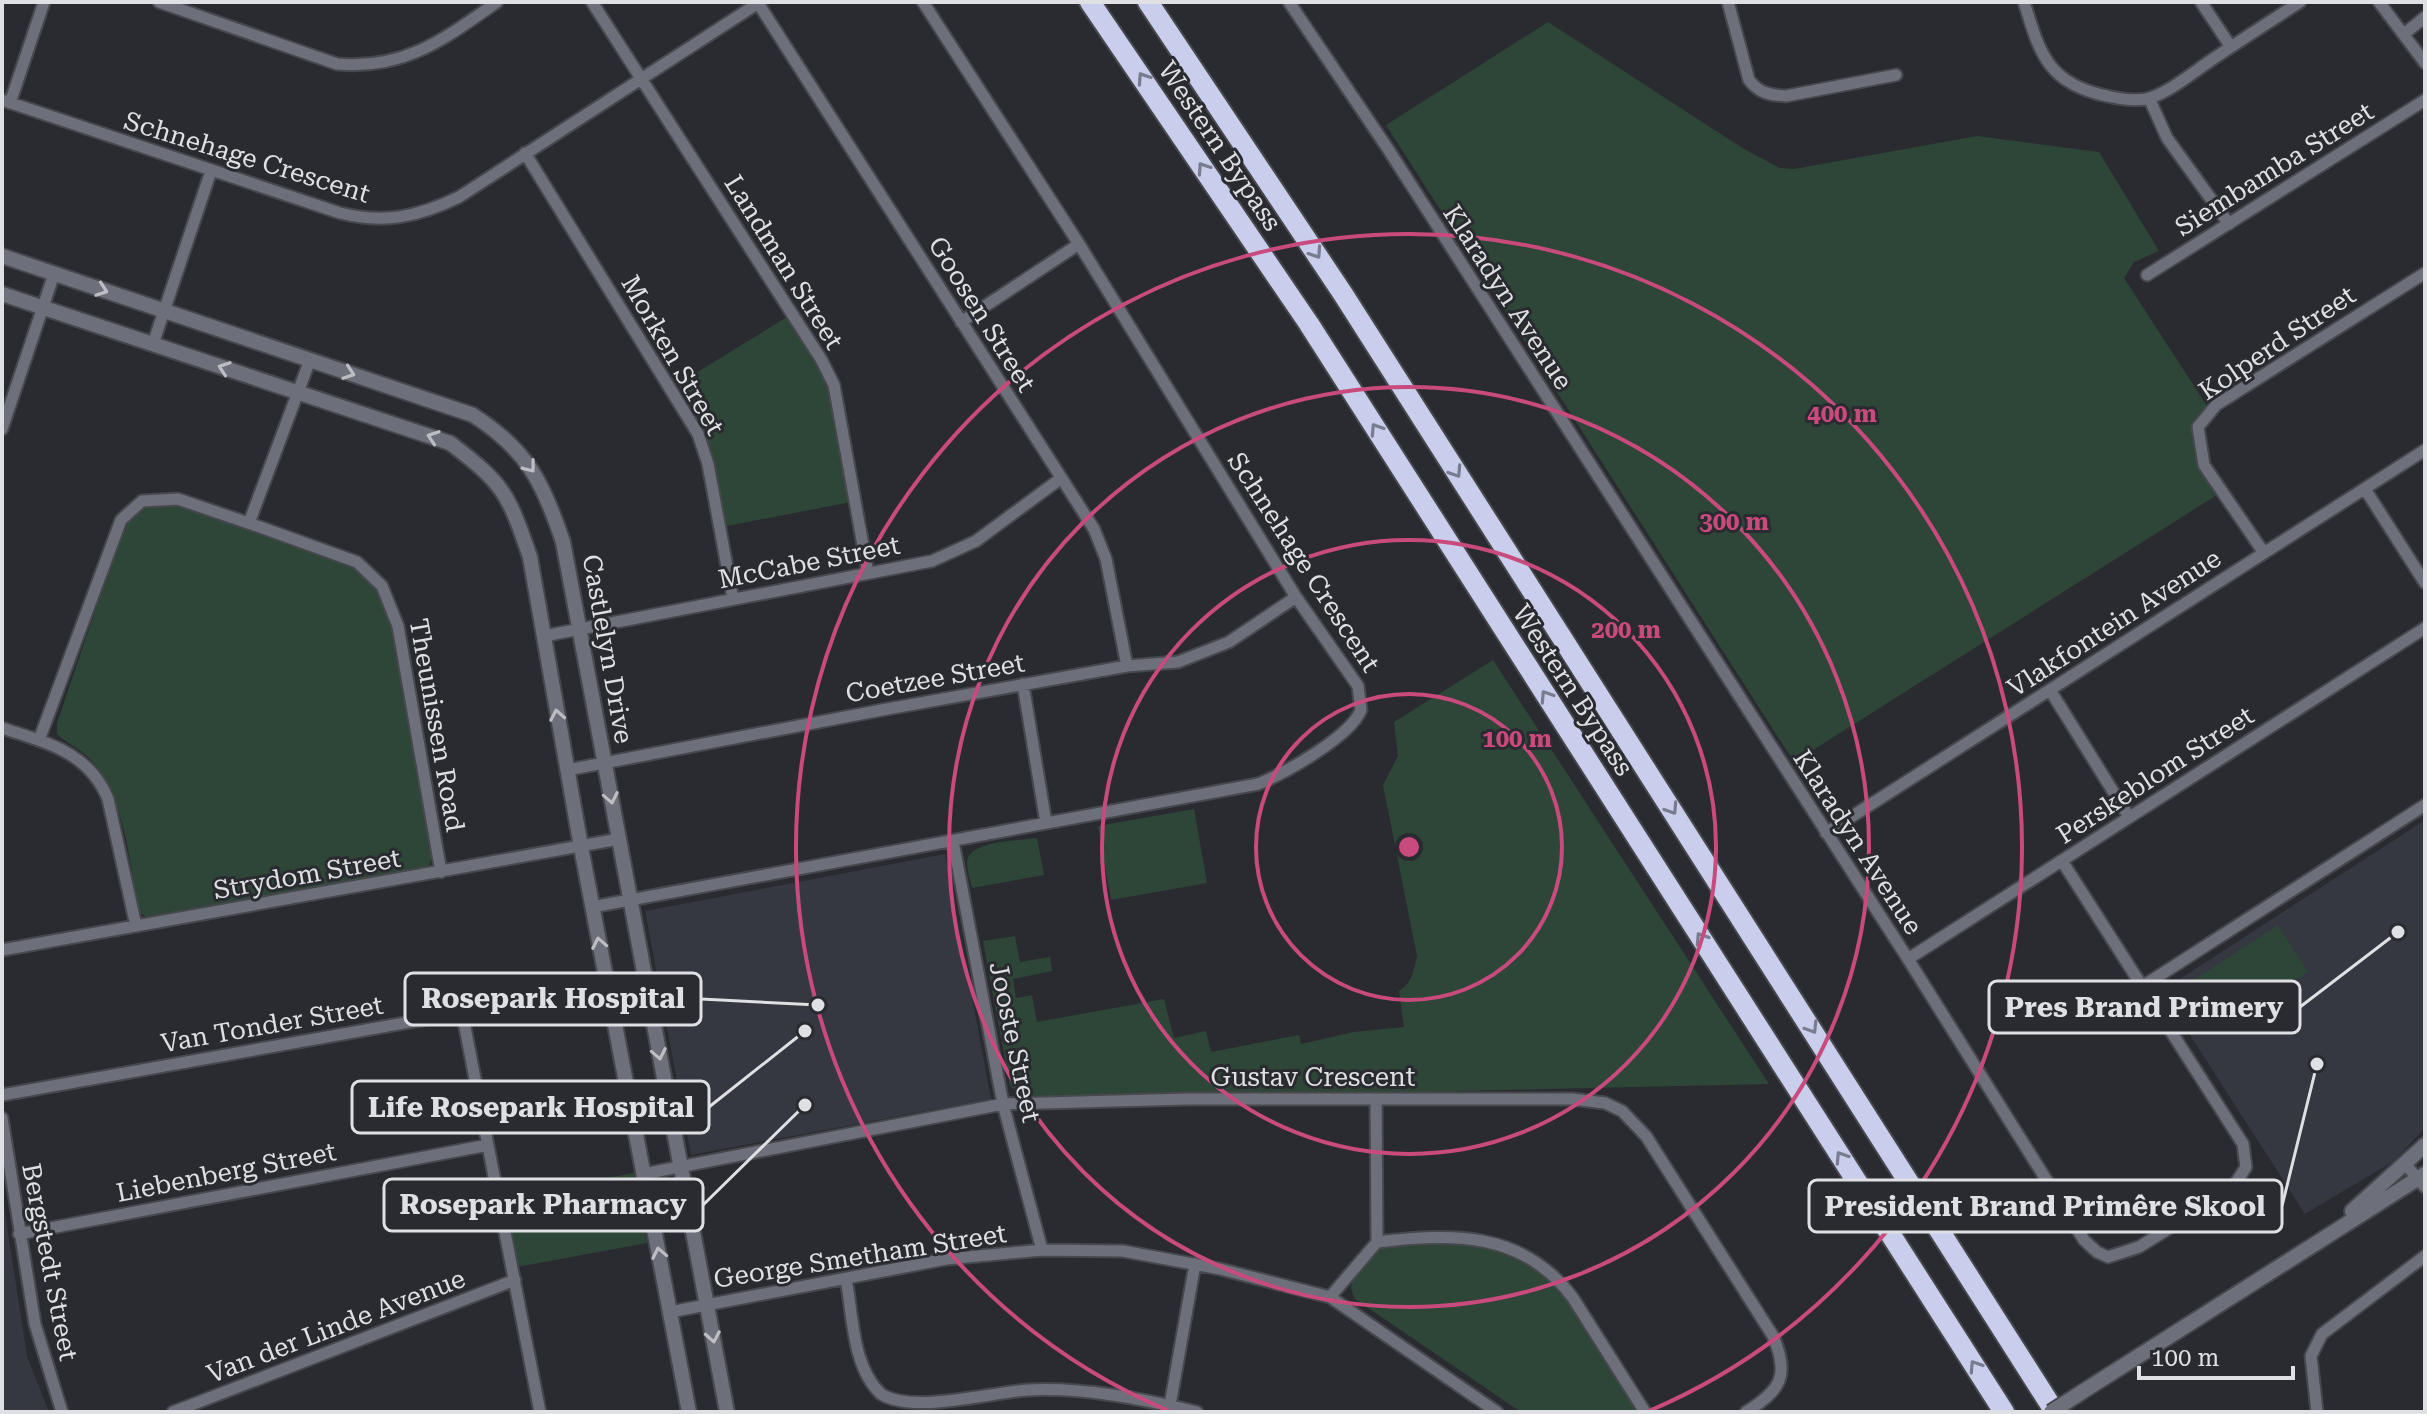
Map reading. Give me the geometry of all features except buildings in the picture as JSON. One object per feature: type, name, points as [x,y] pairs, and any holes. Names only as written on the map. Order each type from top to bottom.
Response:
[{"type":"highway","name":"Western Bypass","points":[[1090,2],[1309,324],[2004,1412]]},
{"type":"highway","name":"Western Bypass","points":[[1148,2],[1343,294],[2053,1412]]},
{"type":"street","points":[[6,102],[44,2]]},
{"type":"street","points":[[159,2],[185,6],[337,64],[365,67],[412,56],[497,2]]},
{"type":"street","name":"Landman Street","points":[[592,2],[821,359],[834,385],[868,573]]},
{"type":"street","name":"Schnehage Crescent","points":[[592,907],[1258,784],[1281,775],[1358,718],[1362,694],[1296,597],[1079,244],[923,2]]},
{"type":"street","name":"Klaradyn Avenue","points":[[1289,2],[1388,149],[1908,959],[2084,1240],[2108,1257],[2139,1247],[2232,1189],[2246,1167],[2243,1144],[2062,861]]},
{"type":"street","points":[[1728,2],[1743,64],[1756,89],[1770,95],[1786,96],[1896,75]]},
{"type":"street","points":[[2024,2],[2038,48],[2051,68],[2069,83],[2111,97],[2149,98],[2300,2]]},
{"type":"street","points":[[2201,2],[2231,47]]},
{"type":"street","points":[[2379,2],[2425,63]]},
{"type":"street","name":"Schnehage Crescent","points":[[6,102],[340,213],[369,220],[391,219],[428,211],[459,197],[640,77],[759,3]]},
{"type":"street","name":"Goosen Street","points":[[759,3],[1094,529],[1106,559],[1127,666]]},
{"type":"street","points":[[2404,34],[2425,17]]},
{"type":"street","points":[[2149,98],[2167,138],[2229,224]]},
{"type":"street","name":"Siembamba Street","points":[[2147,275],[2425,100]]},
{"type":"street","name":"Morken Street","points":[[525,153],[698,434],[708,464],[733,599]]},
{"type":"street","points":[[153,344],[211,171]]},
{"type":"street","points":[[961,322],[1079,244]]},
{"type":"street","name":"Castlelyn Drive","points":[[2,256],[473,415],[514,447],[534,470],[547,492],[563,542],[581,629],[727,1412]]},
{"type":"street","name":"Kolperd Street","points":[[2264,553],[2204,465],[2198,427],[2216,405],[2425,273]]},
{"type":"street","points":[[2,429],[54,274]]},
{"type":"street","points":[[2,294],[450,443],[499,483],[514,511],[530,557],[592,907],[689,1412]]},
{"type":"street","points":[[249,523],[310,360]]},
{"type":"street","name":"Vlakfontein Avenue","points":[[1826,833],[2425,450]]},
{"type":"street","name":"McCabe Street","points":[[544,636],[955,553],[1060,479]]},
{"type":"street","points":[[2365,489],[2425,583]]},
{"type":"street","name":"Theunissen Road","points":[[39,740],[121,520],[128,510],[142,501],[178,499],[357,562],[388,596],[398,626],[441,872]]},
{"type":"street","name":"Coetzee Street","points":[[567,770],[1023,684],[1127,666],[1178,662],[1208,652],[1296,597]]},
{"type":"street","name":"Perskeblom Street","points":[[1908,959],[2425,628]]},
{"type":"street","points":[[1023,684],[1046,823]]},
{"type":"street","points":[[2050,690],[2129,817]]},
{"type":"street","points":[[2,728],[82,759],[101,781],[108,799],[136,926]]},
{"type":"street","points":[[2143,986],[2425,805]]},
{"type":"street","name":"Strydom Street","points":[[2,950],[619,839]]},
{"type":"street","name":"Jooste Street","points":[[953,841],[1003,1104],[1042,1250]]},
{"type":"street","name":"Van Tonder Street","points":[[2,1095],[645,980]]},
{"type":"street","points":[[462,1012],[540,1412]]},
{"type":"street","points":[[1330,1297],[1377,1242],[1376,1099]]},
{"type":"street","name":"Gustav Crescent","points":[[643,1174],[1003,1104],[1376,1099],[1572,1099],[1605,1103],[1635,1122],[1773,1336],[1780,1354],[1779,1384],[1770,1397],[1746,1412]]},
{"type":"street","name":"Bergstedt Street","points":[[2,1118],[40,1346],[62,1412]]},
{"type":"street","name":"Liebenberg Street","points":[[19,1234],[488,1145]]},
{"type":"street","points":[[2284,1261],[2406,1165],[2425,1145]]},
{"type":"street","points":[[2053,1412],[2284,1261],[2423,1179],[2406,1165]]},
{"type":"street","points":[[1377,1242],[1454,1238],[1490,1241],[1532,1257],[1560,1280],[1645,1412]]},
{"type":"street","name":"George Smetham Street","points":[[670,1312],[946,1259],[1042,1250],[1123,1251],[1195,1264],[1330,1297],[1497,1412]]},
{"type":"street","points":[[2317,1412],[2311,1356],[2322,1334],[2406,1274],[2425,1256]]},
{"type":"street","points":[[1169,1409],[1195,1264]]},
{"type":"street","points":[[846,1279],[862,1365],[873,1385],[896,1404],[924,1407],[1025,1390],[1050,1390],[1197,1412]]},
{"type":"street","name":"Van der Linde Avenue","points":[[173,1412],[515,1280]]},
{"type":"shaded area","points":[[2425,820],[2425,1128],[2394,1161],[2305,1214],[2168,1001],[2178,980]]},
{"type":"shaded area","points":[[945,854],[991,1099],[691,1155],[645,911]]},
{"type":"shaded area","points":[[2,1193],[27,1356],[49,1412],[2,1412]]},
{"type":"green space","points":[[1548,22],[1744,149],[1780,168],[1794,169],[1977,136],[2099,152],[2159,251],[2134,262],[2124,278],[2207,406],[2199,417],[2195,439],[2202,461],[2220,493],[1794,762],[1386,125]]},
{"type":"green space","points":[[787,317],[829,387],[851,502],[727,526],[705,430],[678,384]]},
{"type":"green space","points":[[176,504],[358,566],[376,581],[395,628],[432,852],[430,864],[421,870],[151,921],[138,911],[124,832],[112,795],[92,761],[57,734],[57,723],[125,523],[144,506]]},
{"type":"green space","points":[[1493,660],[1769,1084],[1028,1101],[1010,1086],[983,941],[1015,936],[1020,962],[1050,957],[1052,971],[1013,979],[1016,998],[1032,995],[1037,1022],[1164,999],[1174,1038],[1206,1031],[1211,1052],[1299,1035],[1301,1044],[1354,1032],[1404,1027],[1399,991],[1410,980],[1417,956],[1383,785],[1398,756],[1394,722]]},
{"type":"green space","points":[[1194,809],[1207,883],[1111,900],[1098,826]]},
{"type":"green space","points":[[1037,838],[1044,875],[972,888],[967,862],[976,849]]},
{"type":"green space","points":[[2278,925],[2308,972],[2216,1031],[2186,985]]},
{"type":"green space","points":[[634,1173],[647,1243],[517,1267],[504,1197]]},
{"type":"green space","points":[[1456,1241],[1516,1251],[1562,1288],[1643,1412],[1521,1412],[1355,1299],[1351,1283],[1354,1276],[1381,1245]]},
{"type":"place","name":"Pres Brand Primery","points":[[2398,932]]},
{"type":"place","name":"Rosepark Hospital","points":[[818,1005]]},
{"type":"place","name":"Life Rosepark Hospital","points":[[805,1031]]},
{"type":"place","name":"President Brand Primêre Skool","points":[[2317,1064]]},
{"type":"place","name":"Rosepark Pharmacy","points":[[805,1105]]}]
